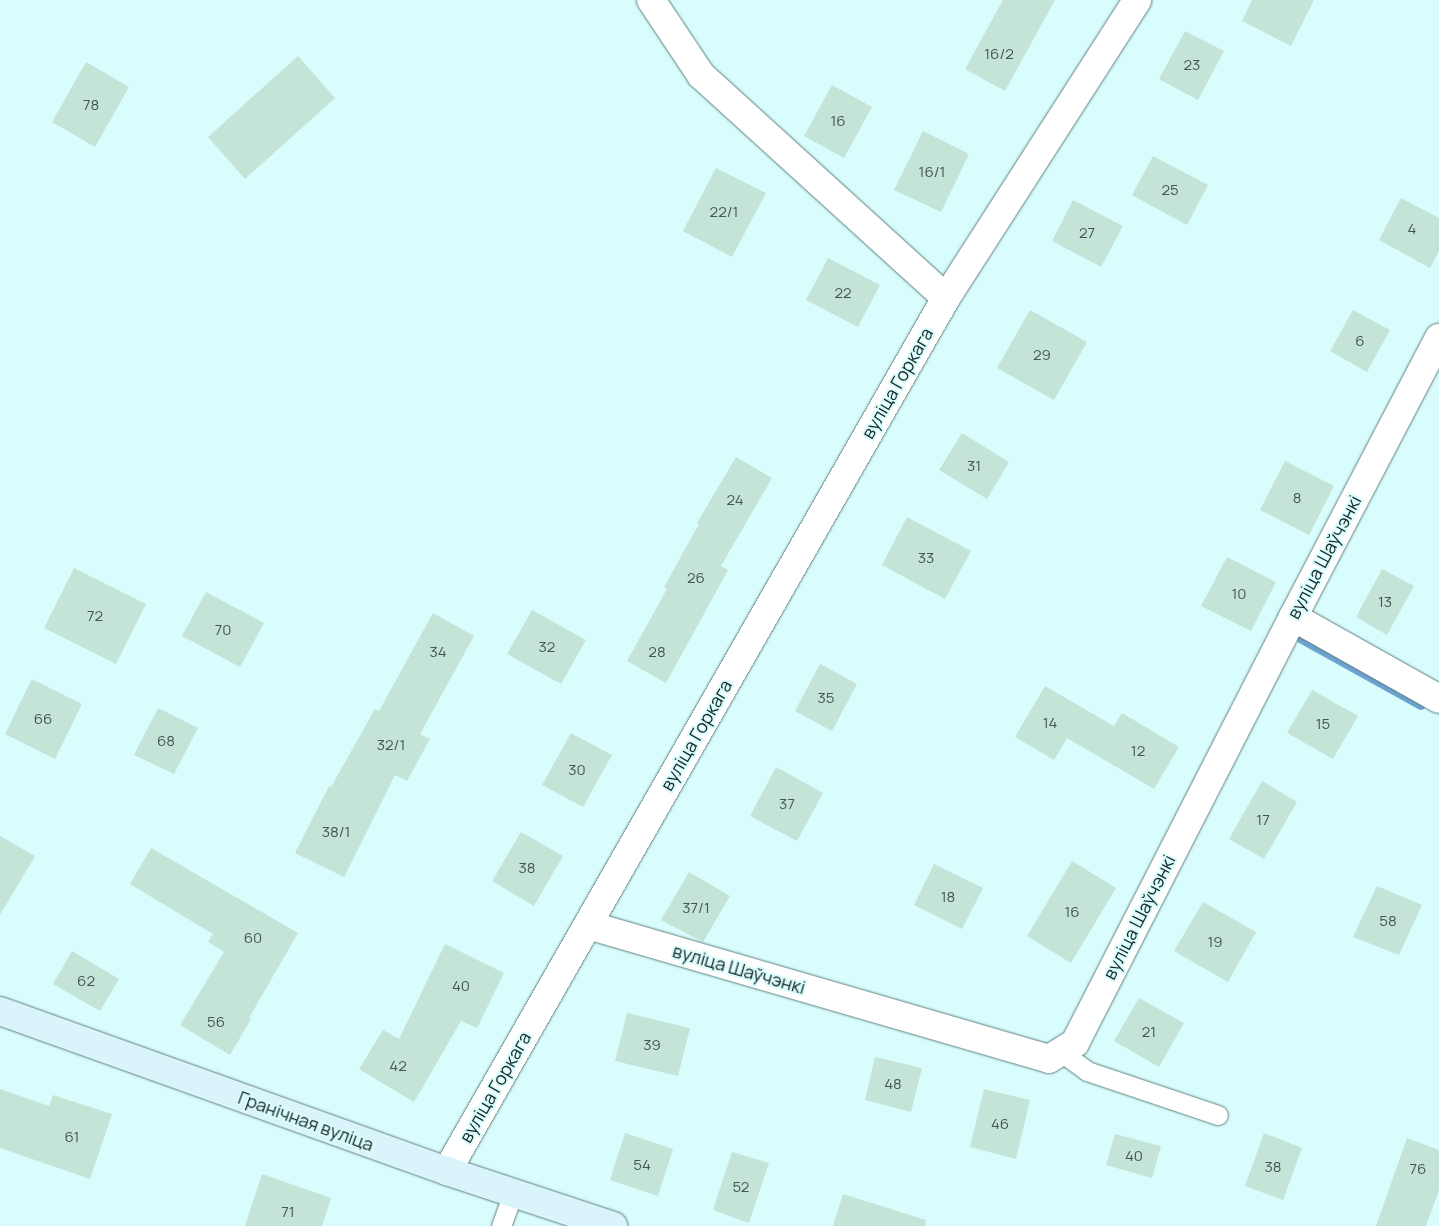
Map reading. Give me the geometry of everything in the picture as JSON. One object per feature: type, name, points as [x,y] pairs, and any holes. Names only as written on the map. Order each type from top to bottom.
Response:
[{"type":"main road","name":"Гранічная вуліца","points":[[0,1011],[447,1172],[613,1226]]},
{"type":"street","points":[[650,0],[701,75],[946,298]]},
{"type":"street","name":"вуліца Горкага","points":[[447,1172],[946,298],[1137,0]]},
{"type":"street","name":"вуліца Шаўчэнкі","points":[[588,925],[1049,1059],[1075,1042],[1293,617],[1439,338]]},
{"type":"street","points":[[1293,617],[1439,699]]},
{"type":"lane","points":[[1060,1052],[1087,1071],[1218,1114]]},
{"type":"lane","points":[[501,1226],[513,1193]]},
{"type":"building","points":[[1003,0],[1055,0],[1005,91],[965,69]]},
{"type":"building","points":[[1252,0],[1314,0],[1291,46],[1242,21]]},
{"type":"building","points":[[1185,31],[1224,51],[1198,100],[1159,79]]},
{"type":"building","points":[[298,56],[335,98],[245,179],[208,137]]},
{"type":"building","points":[[86,62],[129,87],[95,147],[52,122]]},
{"type":"building","points":[[832,85],[872,107],[844,158],[804,136]]},
{"type":"building","points":[[923,131],[969,154],[941,212],[894,190]]},
{"type":"building","points":[[1153,156],[1208,185],[1187,225],[1132,195]]},
{"type":"building","points":[[716,168],[766,193],[732,257],[683,231]]},
{"type":"building","points":[[1401,198],[1439,218],[1439,251],[1430,268],[1379,240]]},
{"type":"building","points":[[1073,200],[1123,226],[1101,267],[1052,241]]},
{"type":"building","points":[[828,258],[880,285],[858,327],[806,300]]},
{"type":"building","points":[[1030,310],[1087,342],[1054,400],[997,368]]},
{"type":"building","points":[[1353,310],[1390,330],[1367,372],[1330,351]]},
{"type":"building","points":[[962,433],[1009,462],[987,499],[939,470]]},
{"type":"building","points":[[736,457],[772,478],[721,566],[728,570],[666,683],[627,661],[667,589],[664,587],[699,524],[697,523]]},
{"type":"building","points":[[1285,461],[1334,486],[1309,535],[1260,510]]},
{"type":"building","points":[[907,517],[971,551],[945,599],[882,565]]},
{"type":"building","points":[[1227,557],[1276,582],[1251,631],[1201,606]]},
{"type":"building","points":[[74,568],[146,604],[116,664],[44,628]]},
{"type":"building","points":[[1382,569],[1414,586],[1387,635],[1356,617]]},
{"type":"building","points":[[206,592],[264,623],[240,667],[182,636]]},
{"type":"building","points":[[532,610],[586,640],[561,684],[507,654]]},
{"type":"building","points":[[433,613],[474,636],[420,734],[430,739],[407,781],[395,775],[344,877],[295,853],[329,786],[331,787],[375,709],[379,711]]},
{"type":"building","points":[[820,664],[857,684],[832,731],[795,711]]},
{"type":"building","points":[[32,679],[82,704],[55,759],[5,734]]},
{"type":"building","points":[[1045,686],[1114,726],[1122,713],[1179,747],[1154,789],[1067,738],[1054,760],[1015,737]]},
{"type":"building","points":[[1312,690],[1358,716],[1333,759],[1287,733]]},
{"type":"building","points":[[158,708],[198,728],[174,774],[134,755]]},
{"type":"building","points":[[571,733],[612,755],[583,807],[542,785]]},
{"type":"building","points":[[776,767],[823,793],[797,841],[750,816]]},
{"type":"building","points":[[1262,781],[1297,802],[1264,859],[1229,839]]},
{"type":"building","points":[[521,832],[563,856],[534,906],[492,881]]},
{"type":"building","points":[[0,836],[35,856],[0,915]]},
{"type":"building","points":[[151,848],[298,933],[230,1055],[180,1025],[224,952],[208,942],[213,934],[130,884]]},
{"type":"building","points":[[1072,861],[1116,888],[1071,963],[1027,936]]},
{"type":"building","points":[[934,864],[983,888],[962,929],[914,905]]},
{"type":"building","points":[[689,872],[730,896],[703,942],[661,920]]},
{"type":"building","points":[[1377,886],[1422,905],[1399,955],[1353,937]]},
{"type":"building","points":[[1203,902],[1256,932],[1228,982],[1174,951]]},
{"type":"building","points":[[445,944],[504,973],[477,1028],[461,1021],[414,1102],[359,1069],[383,1030],[399,1039]]},
{"type":"building","points":[[72,951],[119,979],[100,1011],[53,984]]},
{"type":"building","points":[[1139,998],[1184,1023],[1159,1067],[1114,1041]]},
{"type":"building","points":[[627,1013],[690,1028],[678,1076],[615,1061]]},
{"type":"building","points":[[875,1057],[922,1068],[911,1112],[865,1100]]},
{"type":"building","points":[[0,1089],[49,1106],[53,1095],[112,1114],[90,1179],[0,1148]]},
{"type":"building","points":[[984,1089],[1030,1100],[1016,1159],[970,1147]]},
{"type":"building","points":[[625,1133],[673,1149],[658,1196],[610,1180]]},
{"type":"building","points":[[1264,1133],[1302,1148],[1283,1200],[1245,1186]]},
{"type":"building","points":[[1115,1134],[1161,1146],[1152,1178],[1106,1165]]},
{"type":"building","points":[[1407,1138],[1439,1150],[1439,1190],[1426,1226],[1376,1226]]},
{"type":"building","points":[[732,1152],[769,1163],[749,1223],[713,1210]]},
{"type":"building","points":[[262,1174],[331,1198],[322,1226],[245,1226]]},
{"type":"building","points":[[843,1194],[926,1220],[925,1226],[833,1226]]},
{"type":"waterway","points":[[1302,639],[1421,705]]}]
